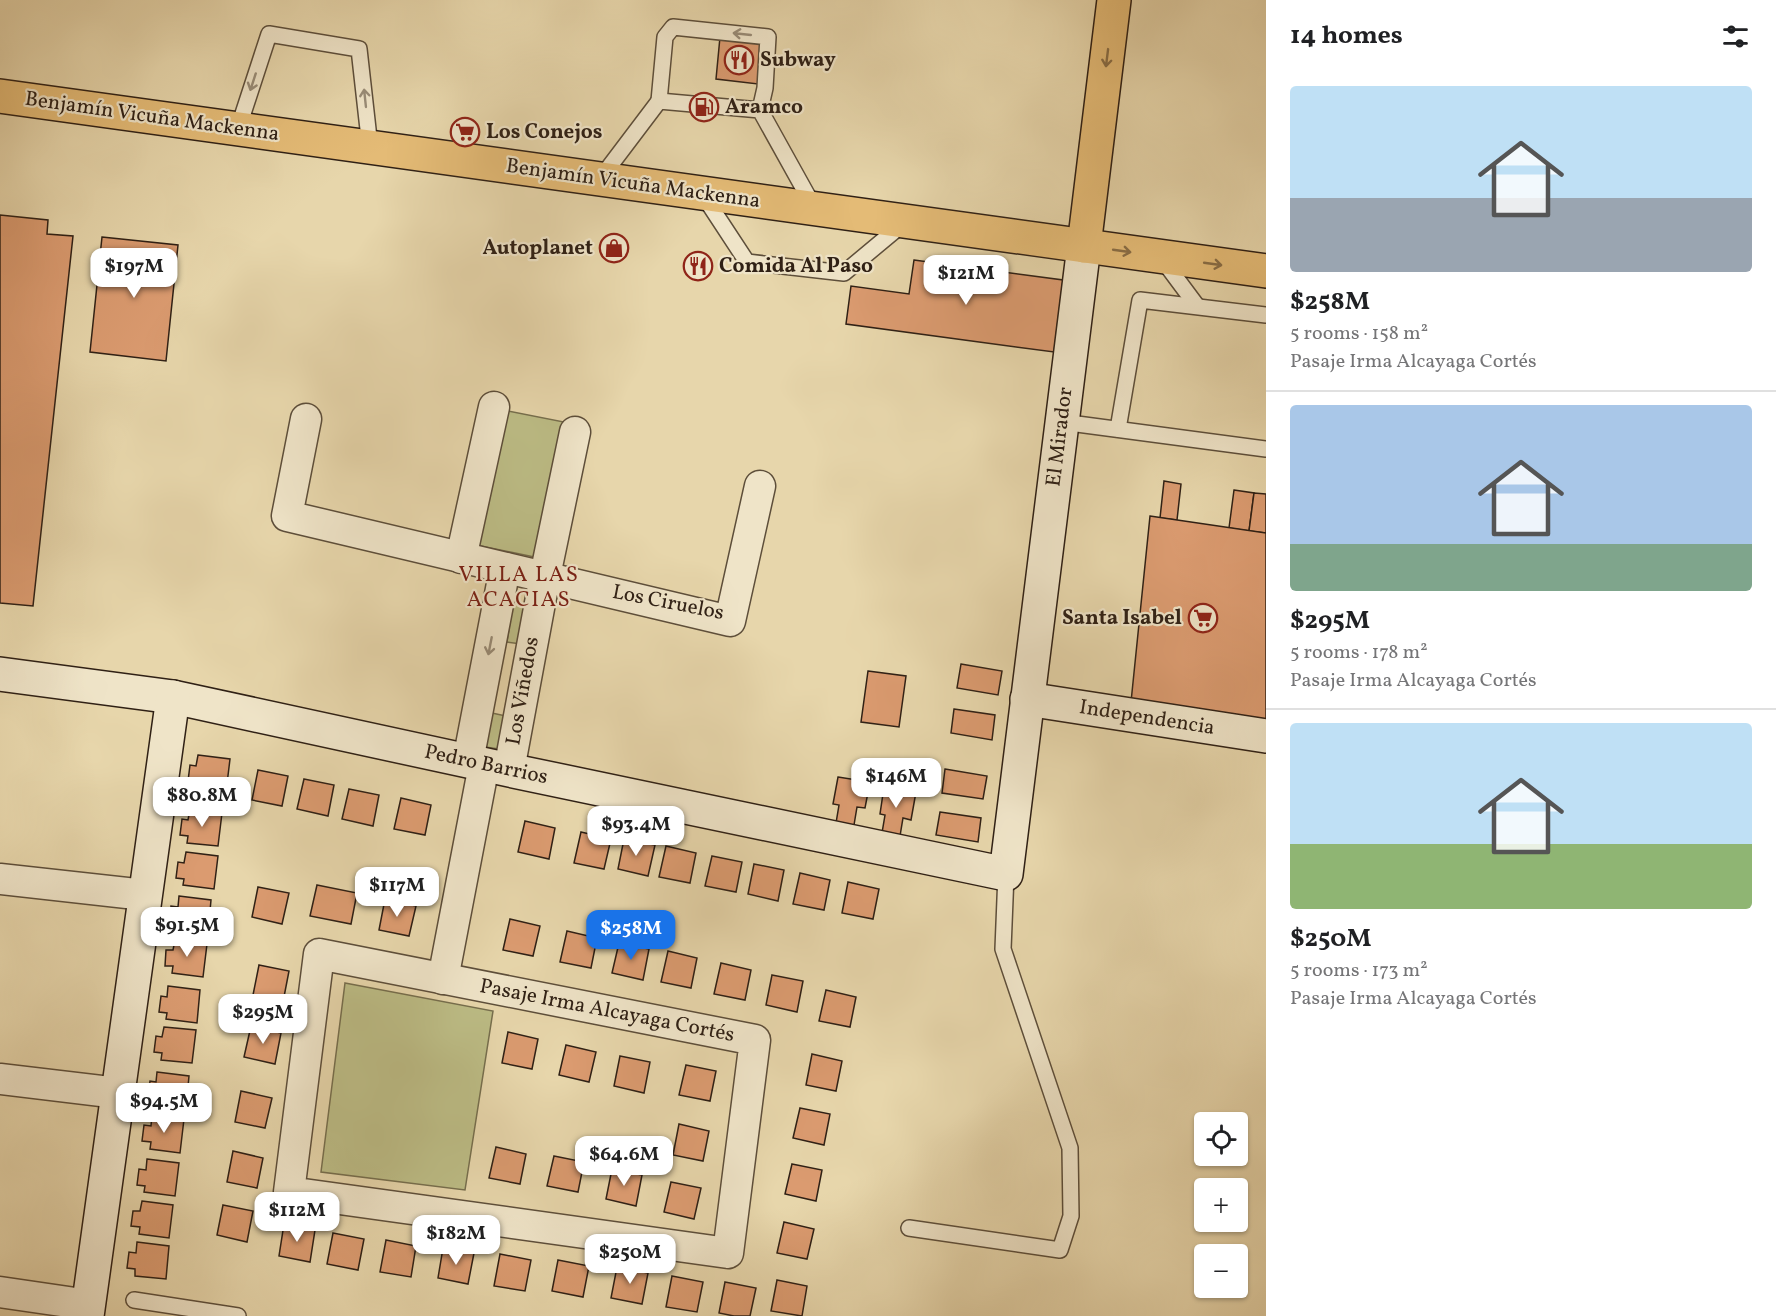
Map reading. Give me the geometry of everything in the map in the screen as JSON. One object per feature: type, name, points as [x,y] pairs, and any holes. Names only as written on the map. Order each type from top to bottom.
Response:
[{"type":"main road","name":"El Mirador","points":[[1084,246],[1114,0]]},
{"type":"main road","name":"Benjamín Vicuña Mackenna","points":[[0,96],[1266,271]]},
{"type":"street","name":"El Mirador","points":[[1006,874],[1084,246]]},
{"type":"street","points":[[461,558],[494,407]]},
{"type":"street","name":"Los Ciruelos","points":[[306,419],[287,516],[730,621],[760,486]]},
{"type":"street","points":[[544,576],[575,432]]},
{"type":"street","name":"Los Viñedos","points":[[487,766],[504,568]]},
{"type":"street","name":"Los Viñedos","points":[[487,766],[544,576]]},
{"type":"street","name":"Pedro Barrios","points":[[0,674],[173,697],[487,766],[1006,874]]},
{"type":"street","points":[[0,1292],[88,1310],[173,697]]},
{"type":"street","name":"Independencia","points":[[1028,699],[1266,736]]},
{"type":"street","points":[[443,979],[487,766]]},
{"type":"street","points":[[0,879],[146,895]]},
{"type":"street","name":"Pasaje Irma Alcayaga Cortés","points":[[319,954],[443,979],[755,1040],[728,1253],[289,1192],[319,954]]},
{"type":"street","points":[[0,1079],[118,1093]]},
{"type":"lane","points":[[600,179],[659,101],[665,37],[673,27],[768,37],[765,88],[760,110],[815,209]]},
{"type":"lane","points":[[238,129],[269,34],[359,49],[370,147]]},
{"type":"lane","points":[[659,101],[760,110]]},
{"type":"lane","points":[[702,193],[747,262],[844,273],[906,221]]},
{"type":"lane","points":[[1161,257],[1197,306]]},
{"type":"lane","points":[[1119,429],[1140,300],[1266,315]]},
{"type":"lane","points":[[1062,422],[1266,449]]},
{"type":"lane","points":[[909,1228],[1060,1250],[1071,1216],[1070,1148],[1003,949],[1006,874]]},
{"type":"lane","points":[[134,1300],[238,1316]]},
{"type":"green space","points":[[503,410],[564,422],[539,558],[476,545]]},
{"type":"green space","points":[[513,602],[527,605],[521,644],[507,642]]},
{"type":"green space","points":[[492,713],[506,716],[499,749],[485,747]]},
{"type":"green space","points":[[345,983],[493,1011],[465,1190],[321,1172]]},
{"type":"building","name":"Subway","points":[[720,37],[762,41],[758,84],[716,79]]},
{"type":"building","points":[[0,215],[48,220],[47,234],[73,236],[33,606],[0,603]]},
{"type":"building","points":[[102,237],[178,245],[166,361],[90,352]]},
{"type":"building","points":[[914,260],[1063,280],[1054,352],[846,324],[851,286],[909,294]]},
{"type":"building","points":[[1164,481],[1181,484],[1177,520],[1160,518]]},
{"type":"building","points":[[1234,490],[1254,493],[1249,531],[1229,528]]},
{"type":"building","points":[[1254,493],[1266,494],[1266,533],[1249,531]]},
{"type":"building","name":"Santa Isabel","points":[[1150,516],[1266,533],[1266,719],[1131,702]]},
{"type":"building","points":[[961,664],[1002,671],[998,695],[957,688]]},
{"type":"building","points":[[868,671],[906,676],[899,727],[861,722]]},
{"type":"building","points":[[954,709],[995,715],[992,740],[951,733]]},
{"type":"building","points":[[198,755],[230,759],[226,792],[195,788],[196,782],[188,781],[190,765],[196,766]]},
{"type":"building","points":[[945,769],[987,776],[983,799],[942,793]]},
{"type":"building","points":[[258,770],[288,776],[282,806],[252,800]]},
{"type":"building","points":[[838,777],[870,782],[865,808],[857,807],[854,825],[836,823],[839,805],[833,804]]},
{"type":"building","points":[[304,779],[334,785],[328,816],[297,809]]},
{"type":"building","points":[[884,787],[916,792],[911,820],[903,818],[900,836],[882,833],[885,815],[880,814]]},
{"type":"building","points":[[349,789],[379,795],[373,826],[342,819]]},
{"type":"building","points":[[401,798],[431,805],[425,835],[394,829]]},
{"type":"building","points":[[190,809],[222,813],[218,846],[187,843],[188,836],[180,835],[182,819],[188,820]]},
{"type":"building","points":[[940,812],[981,818],[978,842],[936,835]]},
{"type":"building","points":[[525,821],[555,828],[549,859],[518,852]]},
{"type":"building","points":[[581,832],[611,839],[604,869],[574,863]]},
{"type":"building","points":[[624,839],[655,845],[648,876],[618,869]]},
{"type":"building","points":[[666,846],[696,853],[690,883],[659,877]]},
{"type":"building","points":[[186,852],[218,856],[214,889],[183,885],[184,879],[176,878],[178,862],[184,863]]},
{"type":"building","points":[[712,856],[742,862],[736,892],[705,886]]},
{"type":"building","points":[[754,864],[784,870],[778,901],[748,894]]},
{"type":"building","points":[[800,873],[830,880],[824,910],[793,904]]},
{"type":"building","points":[[848,882],[879,889],[873,919],[842,913]]},
{"type":"building","points":[[317,885],[357,893],[351,924],[310,916]]},
{"type":"building","points":[[258,887],[289,893],[282,924],[252,917]]},
{"type":"building","points":[[179,896],[211,900],[208,933],[177,929],[178,923],[170,922],[171,906],[178,907]]},
{"type":"building","points":[[385,899],[416,906],[409,936],[379,930]]},
{"type":"building","points":[[510,919],[540,926],[533,956],[503,950]]},
{"type":"building","points":[[567,931],[597,938],[591,968],[560,962]]},
{"type":"building","points":[[175,940],[207,944],[203,977],[172,973],[173,966],[165,966],[166,950],[173,950]]},
{"type":"building","points":[[619,943],[649,949],[643,980],[612,973]]},
{"type":"building","points":[[668,951],[697,958],[691,988],[661,982]]},
{"type":"building","points":[[721,963],[751,970],[745,1000],[714,994]]},
{"type":"building","points":[[259,965],[289,971],[283,1002],[253,995]]},
{"type":"building","points":[[772,975],[803,981],[797,1012],[766,1005]]},
{"type":"building","points":[[168,986],[200,990],[197,1023],[166,1019],[167,1013],[159,1012],[161,996],[167,997]]},
{"type":"building","points":[[826,990],[856,997],[850,1027],[819,1021]]},
{"type":"building","points":[[251,1026],[281,1033],[275,1064],[244,1057]]},
{"type":"building","points":[[164,1027],[196,1030],[192,1063],[161,1060],[162,1053],[154,1052],[156,1036],[162,1037]]},
{"type":"building","points":[[508,1032],[538,1039],[532,1069],[502,1063]]},
{"type":"building","points":[[566,1045],[596,1052],[589,1082],[559,1075]]},
{"type":"building","points":[[812,1054],[842,1061],[836,1091],[806,1085]]},
{"type":"building","points":[[620,1056],[650,1062],[644,1093],[614,1086]]},
{"type":"building","points":[[686,1065],[716,1071],[710,1101],[679,1095]]},
{"type":"building","points":[[157,1072],[189,1076],[186,1108],[155,1105],[156,1098],[148,1097],[150,1081],[156,1082]]},
{"type":"building","points":[[241,1091],[272,1098],[265,1128],[235,1122]]},
{"type":"building","points":[[800,1108],[830,1114],[824,1145],[793,1138]]},
{"type":"building","points":[[152,1115],[184,1119],[180,1153],[150,1149],[151,1142],[142,1141],[144,1125],[151,1126]]},
{"type":"building","points":[[679,1124],[709,1131],[703,1161],[673,1155]]},
{"type":"building","points":[[496,1147],[526,1154],[520,1184],[489,1178]]},
{"type":"building","points":[[233,1151],[263,1158],[257,1188],[227,1182]]},
{"type":"building","points":[[554,1156],[584,1162],[578,1192],[547,1186]]},
{"type":"building","points":[[147,1159],[179,1163],[175,1196],[144,1192],[145,1186],[137,1185],[139,1169],[146,1170]]},
{"type":"building","points":[[792,1164],[822,1170],[816,1201],[785,1194]]},
{"type":"building","points":[[612,1169],[642,1175],[636,1206],[606,1199]]},
{"type":"building","points":[[671,1182],[701,1188],[694,1219],[664,1212]]},
{"type":"building","points":[[142,1201],[173,1205],[169,1238],[139,1234],[140,1227],[131,1226],[133,1211],[140,1211]]},
{"type":"building","points":[[223,1205],[253,1211],[247,1242],[217,1235]]},
{"type":"building","points":[[784,1222],[814,1229],[807,1259],[777,1253]]},
{"type":"building","points":[[284,1224],[315,1230],[310,1262],[279,1256]]},
{"type":"building","points":[[333,1233],[364,1239],[358,1270],[327,1264]]},
{"type":"building","points":[[386,1240],[416,1246],[411,1277],[380,1272]]},
{"type":"building","points":[[137,1242],[169,1246],[166,1279],[135,1276],[135,1269],[127,1268],[129,1252],[136,1253]]},
{"type":"building","points":[[443,1248],[474,1253],[468,1284],[438,1278]]},
{"type":"building","points":[[500,1254],[531,1260],[525,1291],[494,1286]]},
{"type":"building","points":[[558,1260],[589,1266],[583,1297],[552,1291]]},
{"type":"building","points":[[617,1267],[648,1273],[642,1304],[611,1298]]},
{"type":"building","points":[[672,1276],[703,1282],[697,1312],[666,1307]]},
{"type":"building","points":[[777,1280],[807,1286],[802,1316],[771,1311]]},
{"type":"building","points":[[725,1282],[756,1288],[750,1316],[719,1313]]},
{"type":"place","name":"Subway","points":[[739,60]]},
{"type":"place","name":"Aramco","points":[[704,107]]},
{"type":"place","name":"Los Conejos","points":[[465,132]]},
{"type":"place","name":"Autoplanet","points":[[614,248]]},
{"type":"place","name":"Comida Al Paso","points":[[698,266]]},
{"type":"place","name":"Santa Isabel","points":[[1203,618]]},
{"type":"district","name":"VILLA LAS ACACIAS","points":[[519,588]]}]
